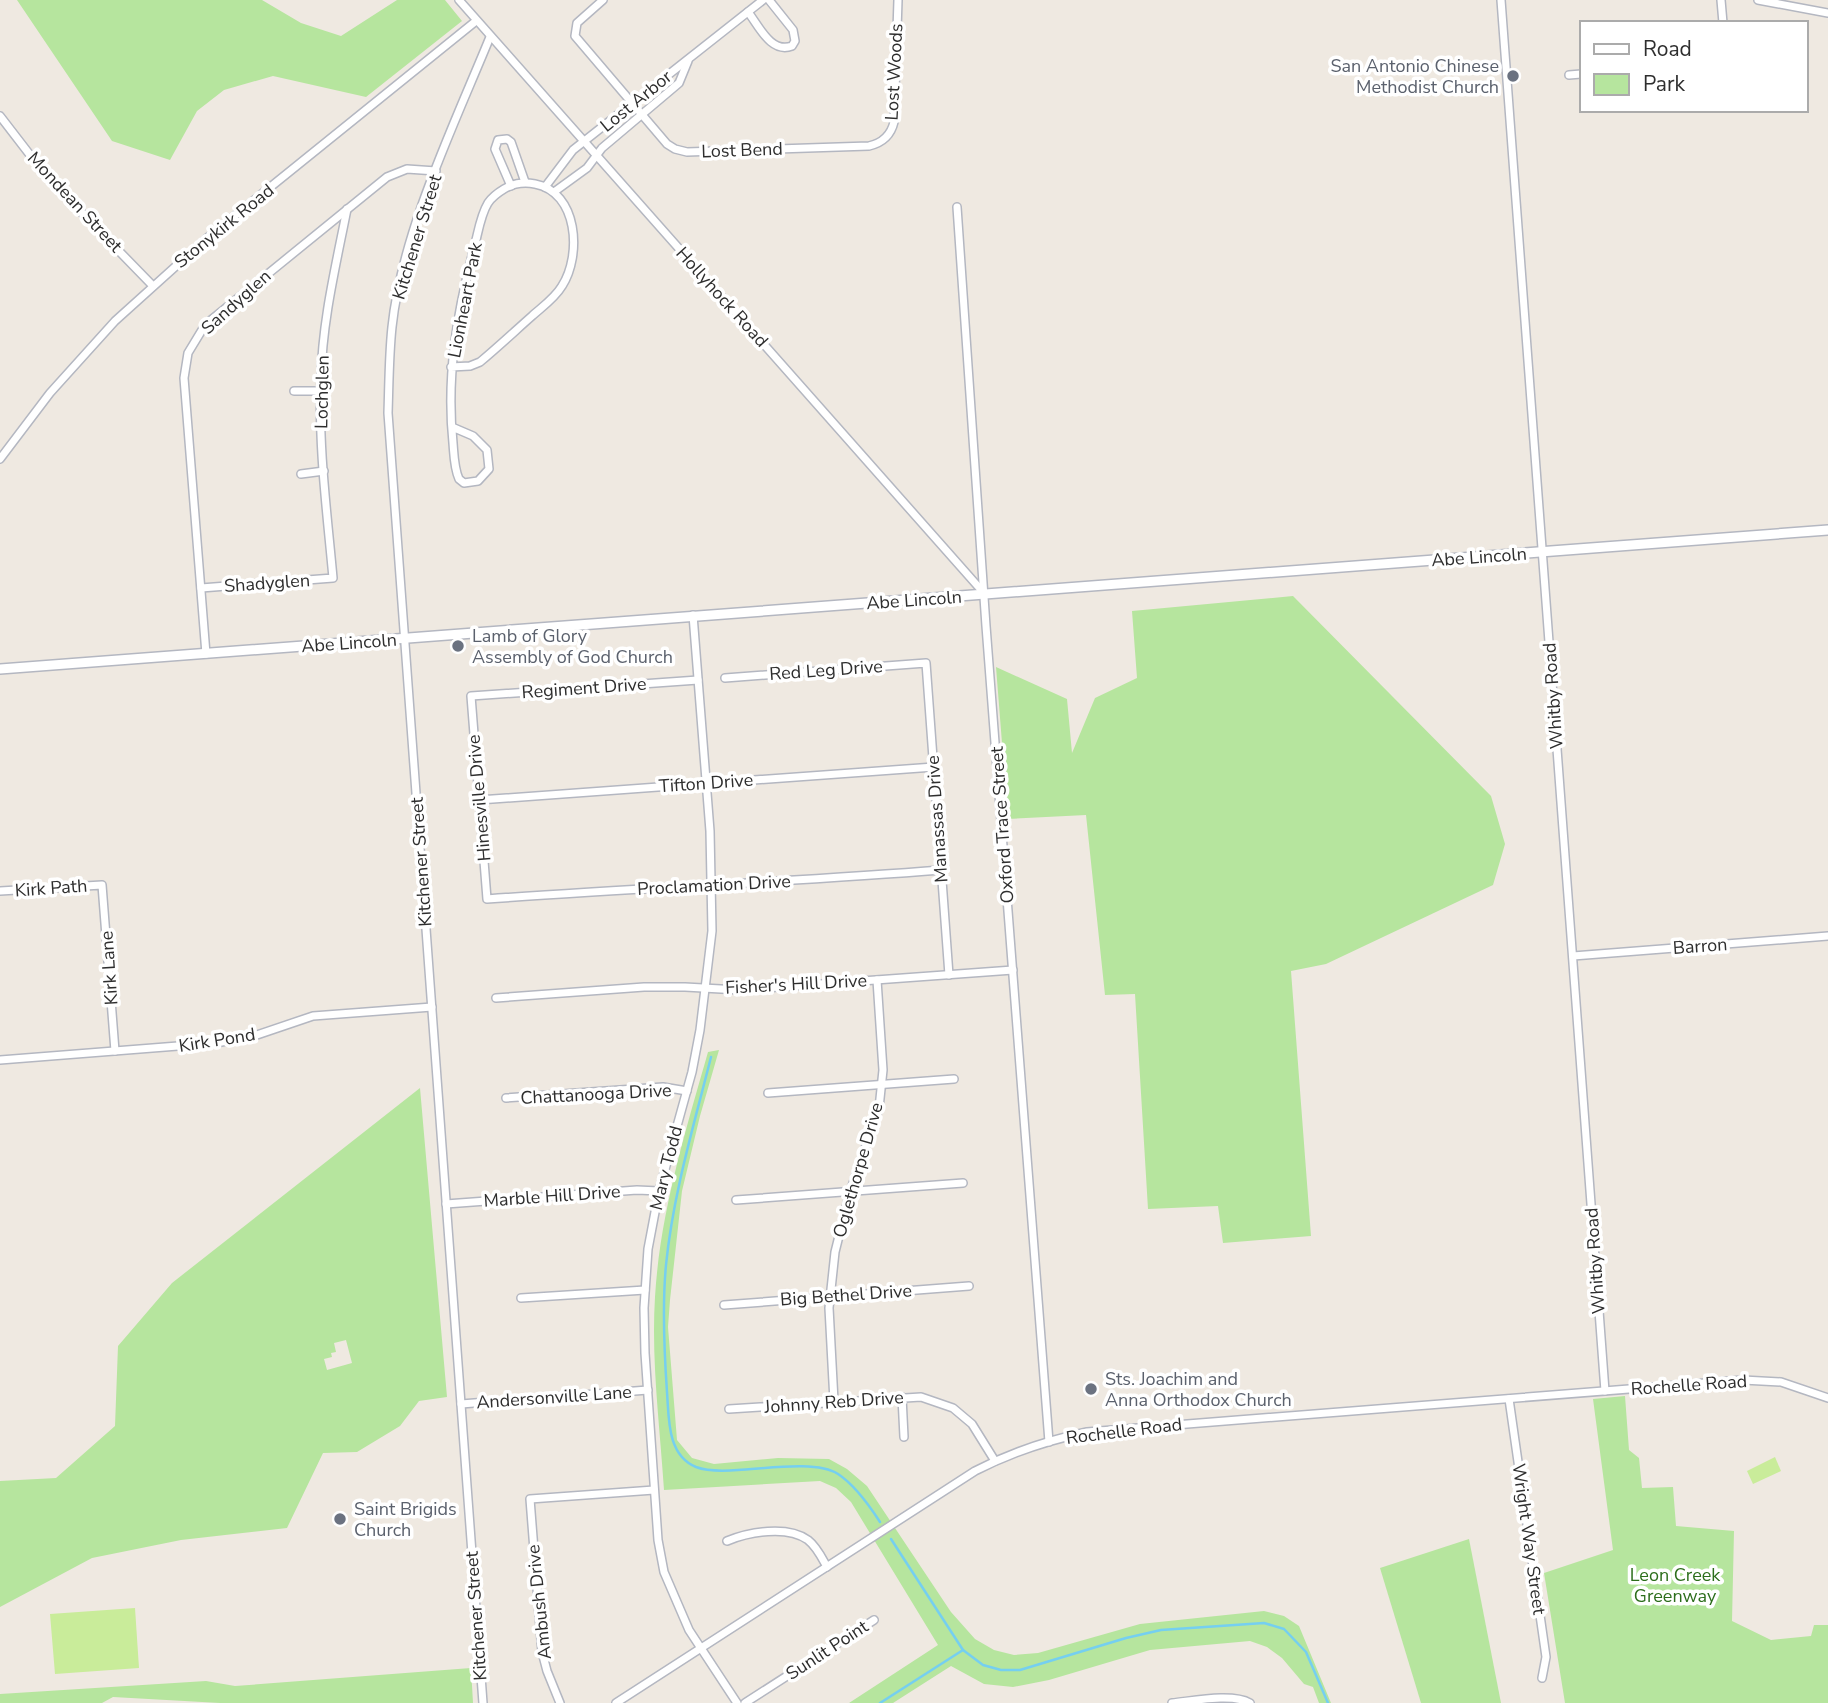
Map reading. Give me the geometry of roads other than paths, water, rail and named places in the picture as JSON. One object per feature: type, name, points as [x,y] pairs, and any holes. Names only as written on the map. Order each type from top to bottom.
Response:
[{"type":"street","name":"Hollyhock Road","points":[[459,0],[985,594]]},
{"type":"street","name":"Lost Bend","points":[[603,0],[583,16],[574,29],[577,40],[667,144],[675,149],[687,152],[869,146],[883,140]]},
{"type":"street","name":"Lost Arbor","points":[[545,187],[567,156],[763,0]]},
{"type":"street","points":[[748,12],[774,46],[781,49],[792,46],[795,41],[793,30],[769,0]]},
{"type":"street","name":"Lost Woods","points":[[883,140],[891,131],[894,122],[894,56],[898,0]]},
{"type":"street","name":"Whitby Road","points":[[1501,0],[1605,1391]]},
{"type":"street","points":[[1721,0],[1723,21]]},
{"type":"street","points":[[1758,0],[1828,13]]},
{"type":"street","name":"Stonykirk Road","points":[[0,459],[50,393],[115,321],[153,286],[206,239],[476,21]]},
{"type":"street","name":"Kitchener Street","points":[[483,1703],[389,441],[389,380],[392,326],[403,268],[426,196],[491,37]]},
{"type":"street","name":"Lost Arbor","points":[[554,192],[587,168],[602,148],[678,83],[689,61]]},
{"type":"street","points":[[1569,75],[1580,74]]},
{"type":"street","name":"Mondean Street","points":[[0,116],[47,177],[153,286]]},
{"type":"street","points":[[511,186],[495,149],[498,140],[507,139],[511,142],[525,182]]},
{"type":"street","points":[[501,163],[517,158]]},
{"type":"street","points":[[559,168],[569,179]]},
{"type":"street","name":"Sandyglen","points":[[206,654],[184,387],[188,353],[205,325],[394,173],[407,169],[436,171]]},
{"type":"street","name":"Lionheart Park","points":[[452,427],[473,436],[487,450],[489,469],[478,481],[464,483],[459,480],[452,427],[451,367],[462,295],[483,215],[489,202],[511,186],[525,182],[554,192]]},
{"type":"street","points":[[451,367],[470,366],[481,362],[562,287],[570,269],[574,248],[573,232],[565,206],[554,192]]},
{"type":"street","name":"Oxford Trace Street","points":[[957,207],[1049,1442]]},
{"type":"street","name":"Lochglen","points":[[332,578],[321,391],[324,335],[347,209]]},
{"type":"street","points":[[294,391],[321,391]]},
{"type":"street","points":[[301,474],[324,471]]},
{"type":"street","name":"Abe Lincoln","points":[[0,669],[1828,530]]},
{"type":"street","name":"Shadyglen","points":[[201,588],[332,578]]},
{"type":"street","name":"Mary Todd","points":[[693,615],[706,783],[712,931],[706,988],[687,1091],[659,1191],[648,1249],[645,1290],[648,1390],[658,1540],[664,1572],[681,1616],[737,1703]]},
{"type":"street","name":"Red Leg Drive","points":[[725,678],[926,663]]},
{"type":"street","name":"Manassas Drive","points":[[926,663],[949,975]]},
{"type":"street","name":"Regiment Drive","points":[[471,696],[698,680]]},
{"type":"street","name":"Hinesville Drive","points":[[471,696],[487,899]]},
{"type":"street","name":"Tifton Drive","points":[[479,800],[934,768]]},
{"type":"street","name":"Proclamation Drive","points":[[487,899],[941,870]]},
{"type":"street","name":"Kirk Path","points":[[0,891],[102,885]]},
{"type":"street","name":"Kirk Lane","points":[[102,885],[115,1051]]},
{"type":"street","name":"Barron","points":[[1573,956],[1828,936]]},
{"type":"street","name":"Fisher's Hill Drive","points":[[496,998],[644,988],[739,990],[1013,970]]},
{"type":"street","name":"Oglethorpe Drive","points":[[834,1401],[830,1296],[835,1252],[850,1192],[879,1108],[883,1063],[877,980]]},
{"type":"street","name":"Kirk Pond","points":[[0,1060],[240,1040],[306,1018],[432,1007]]},
{"type":"street","points":[[768,1093],[954,1079]]},
{"type":"street","name":"Chattanooga Drive","points":[[506,1098],[663,1087],[687,1091]]},
{"type":"street","points":[[736,1199],[963,1182]]},
{"type":"street","name":"Marble Hill Drive","points":[[446,1204],[637,1190],[659,1191]]},
{"type":"street","name":"Big Bethel Drive","points":[[724,1305],[969,1286]]},
{"type":"street","points":[[521,1298],[645,1290]]},
{"type":"street","name":"Rochelle Road","points":[[615,1703],[975,1471],[1049,1442],[1087,1432],[1760,1380],[1791,1385],[1828,1398]]},
{"type":"street","name":"Andersonville Lane","points":[[461,1404],[648,1390]]},
{"type":"street","points":[[902,1396],[904,1437]]},
{"type":"street","name":"Johnny Reb Drive","points":[[729,1409],[902,1396],[929,1398],[953,1408],[972,1424],[995,1461]]},
{"type":"street","name":"Wright Way Street","points":[[1509,1399],[1546,1657],[1542,1678]]},
{"type":"street","name":"Ambush Drive","points":[[560,1703],[547,1671],[539,1633],[530,1499],[654,1490]]},
{"type":"street","points":[[727,1541],[744,1535],[793,1533],[815,1547],[827,1567]]},
{"type":"street","name":"Sunlit Point","points":[[745,1703],[874,1620]]},
{"type":"street","points":[[1172,1703],[1228,1699],[1250,1703]]},
{"type":"waterway","points":[[711,1057],[679,1186],[666,1265],[665,1360],[671,1435],[680,1454],[696,1467],[706,1470],[804,1466],[829,1470],[850,1484],[880,1522]]},
{"type":"waterway","points":[[891,1539],[963,1650],[983,1665],[1001,1670],[1020,1670],[1161,1630],[1264,1623],[1284,1629],[1306,1652],[1328,1703]]},
{"type":"waterway","points":[[880,1703],[963,1650]]},
{"type":"place","name":"San Antonio Chinese Methodist Church","points":[[1513,76]]},
{"type":"place","name":"Lamb of Glory Assembly of God Church","points":[[458,646]]},
{"type":"place","name":"Sts. Joachim and Anna Orthodox Church","points":[[1091,1389]]},
{"type":"place","name":"Saint Brigids Church","points":[[340,1519]]},
{"type":"park label","name":"Leon Creek Greenway","points":[[1675,1585]]}]
